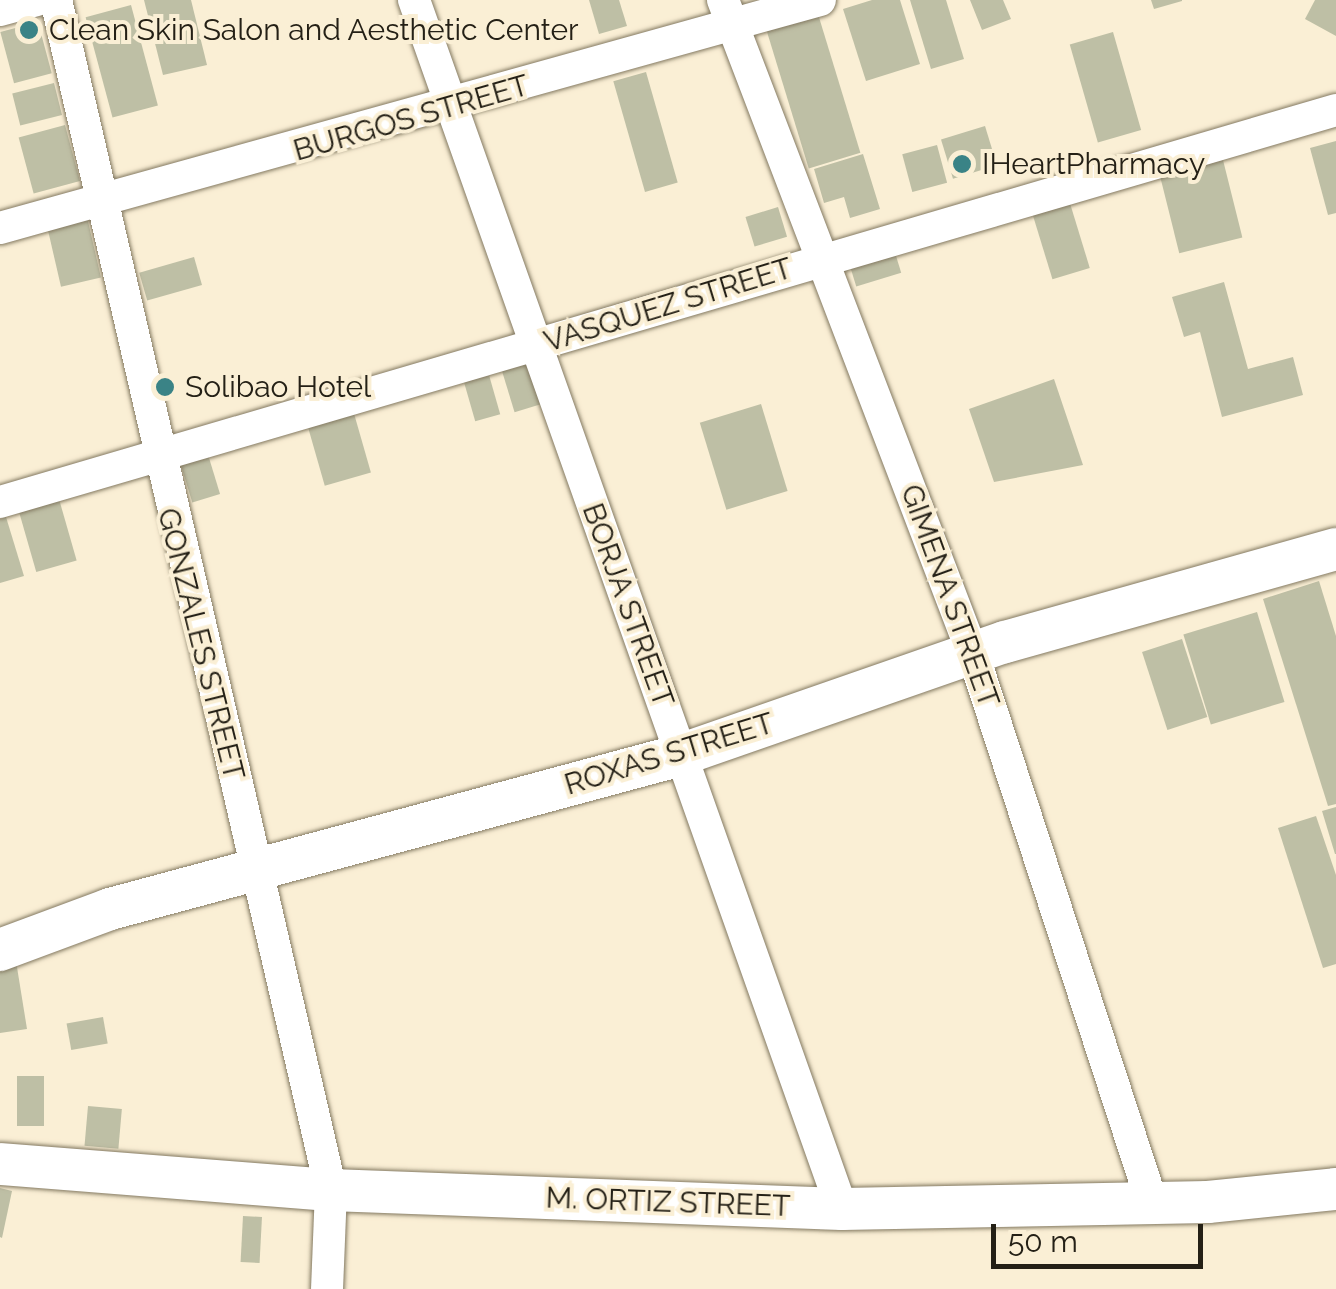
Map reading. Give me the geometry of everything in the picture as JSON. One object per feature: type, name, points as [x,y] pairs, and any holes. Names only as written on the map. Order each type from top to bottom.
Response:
[{"type":"street","points":[[0,10],[36,0]]},
{"type":"street","name":"GONZALES STREET","points":[[56,0],[156,456],[332,1190],[327,1289]]},
{"type":"street","name":"BORJA STREET","points":[[414,0],[842,1209]]},
{"type":"street","name":"BURGOS STREET","points":[[0,228],[450,108],[727,12],[820,0]]},
{"type":"street","name":"GIMENA STREET","points":[[727,12],[825,256],[974,654],[1151,1200]]},
{"type":"street","name":"VASQUEZ STREET","points":[[0,502],[536,346],[825,256],[1336,110]]},
{"type":"street","name":"ROXAS STREET","points":[[0,950],[256,869],[682,755],[974,654],[1336,550]]},
{"type":"street","name":"M. ORTIZ STREET","points":[[0,1164],[332,1190],[842,1209],[1151,1200],[1336,1189]]},
{"type":"building","points":[[144,0],[191,0],[207,65],[163,75]]},
{"type":"building","points":[[589,0],[619,0],[627,26],[599,34]]},
{"type":"building","points":[[872,0],[900,0],[920,64],[866,81],[843,9]]},
{"type":"building","points":[[910,0],[946,0],[964,59],[931,69]]},
{"type":"building","points":[[970,0],[1003,0],[1011,19],[982,30]]},
{"type":"building","points":[[1151,0],[1182,0],[1182,1],[1154,9]]},
{"type":"building","points":[[1315,0],[1336,0],[1336,36],[1305,19]]},
{"type":"building","points":[[131,5],[158,105],[113,118],[86,17]]},
{"type":"building","points":[[818,14],[860,153],[809,168],[766,30]]},
{"type":"building","points":[[38,22],[52,73],[14,83],[0,32]]},
{"type":"building","points":[[1113,32],[1141,130],[1098,142],[1070,44]]},
{"type":"building","points":[[646,72],[678,183],[645,192],[613,81]]},
{"type":"building","points":[[54,83],[62,115],[20,125],[12,93]]},
{"type":"building","points":[[65,125],[80,181],[34,193],[19,137]]},
{"type":"building","points":[[985,126],[997,165],[953,179],[941,139]]},
{"type":"building","points":[[1336,141],[1336,213],[1328,215],[1310,148]]},
{"type":"building","points":[[937,145],[947,183],[912,192],[902,154]]},
{"type":"building","points":[[863,154],[880,209],[850,218],[844,197],[824,203],[814,169]]},
{"type":"building","points":[[1223,160],[1242,238],[1179,253],[1160,176]]},
{"type":"building","points":[[1069,200],[1090,268],[1052,279],[1032,211]]},
{"type":"building","points":[[778,207],[787,237],[755,247],[745,217]]},
{"type":"building","points":[[87,217],[101,277],[61,287],[47,226]]},
{"type":"building","points":[[893,246],[901,273],[856,287],[848,260]]},
{"type":"building","points":[[194,257],[202,285],[147,301],[139,273]]},
{"type":"building","points":[[1224,282],[1248,369],[1293,357],[1303,395],[1222,417],[1200,332],[1184,337],[1172,297]]},
{"type":"building","points":[[534,356],[548,402],[515,412],[501,366]]},
{"type":"building","points":[[487,368],[500,414],[475,421],[462,375]]},
{"type":"building","points":[[1054,379],[1083,465],[994,482],[969,409]]},
{"type":"building","points":[[761,404],[788,491],[726,510],[700,423]]},
{"type":"building","points":[[353,410],[371,472],[325,486],[307,423]]},
{"type":"building","points":[[206,448],[220,494],[192,502],[178,456]]},
{"type":"building","points":[[59,499],[77,561],[36,572],[19,511]]},
{"type":"building","points":[[6,517],[24,576],[0,583],[0,519]]},
{"type":"building","points":[[1319,581],[1336,636],[1336,804],[1328,806],[1263,599]]},
{"type":"building","points":[[1257,612],[1284,702],[1211,724],[1183,635]]},
{"type":"building","points":[[1182,639],[1207,717],[1167,730],[1142,652]]},
{"type":"building","points":[[1336,807],[1336,854],[1335,854],[1322,811]]},
{"type":"building","points":[[1316,816],[1336,875],[1336,964],[1323,968],[1278,828]]},
{"type":"building","points":[[16,961],[27,1029],[0,1033],[0,964]]},
{"type":"building","points":[[103,1017],[108,1044],[71,1050],[67,1023]]},
{"type":"building","points":[[17,1076],[44,1076],[44,1126],[17,1126]]},
{"type":"building","points":[[88,1106],[122,1109],[118,1149],[85,1146]]},
{"type":"building","points":[[0,1188],[12,1191],[2,1238],[0,1237]]},
{"type":"building","points":[[243,1216],[262,1217],[260,1263],[241,1262]]},
{"type":"place","name":"Clean Skin Salon and Aesthetic Center","points":[[29,30]]},
{"type":"place","name":"IHeartPharmacy","points":[[962,164]]},
{"type":"place","name":"Solibao Hotel","points":[[165,387]]}]
